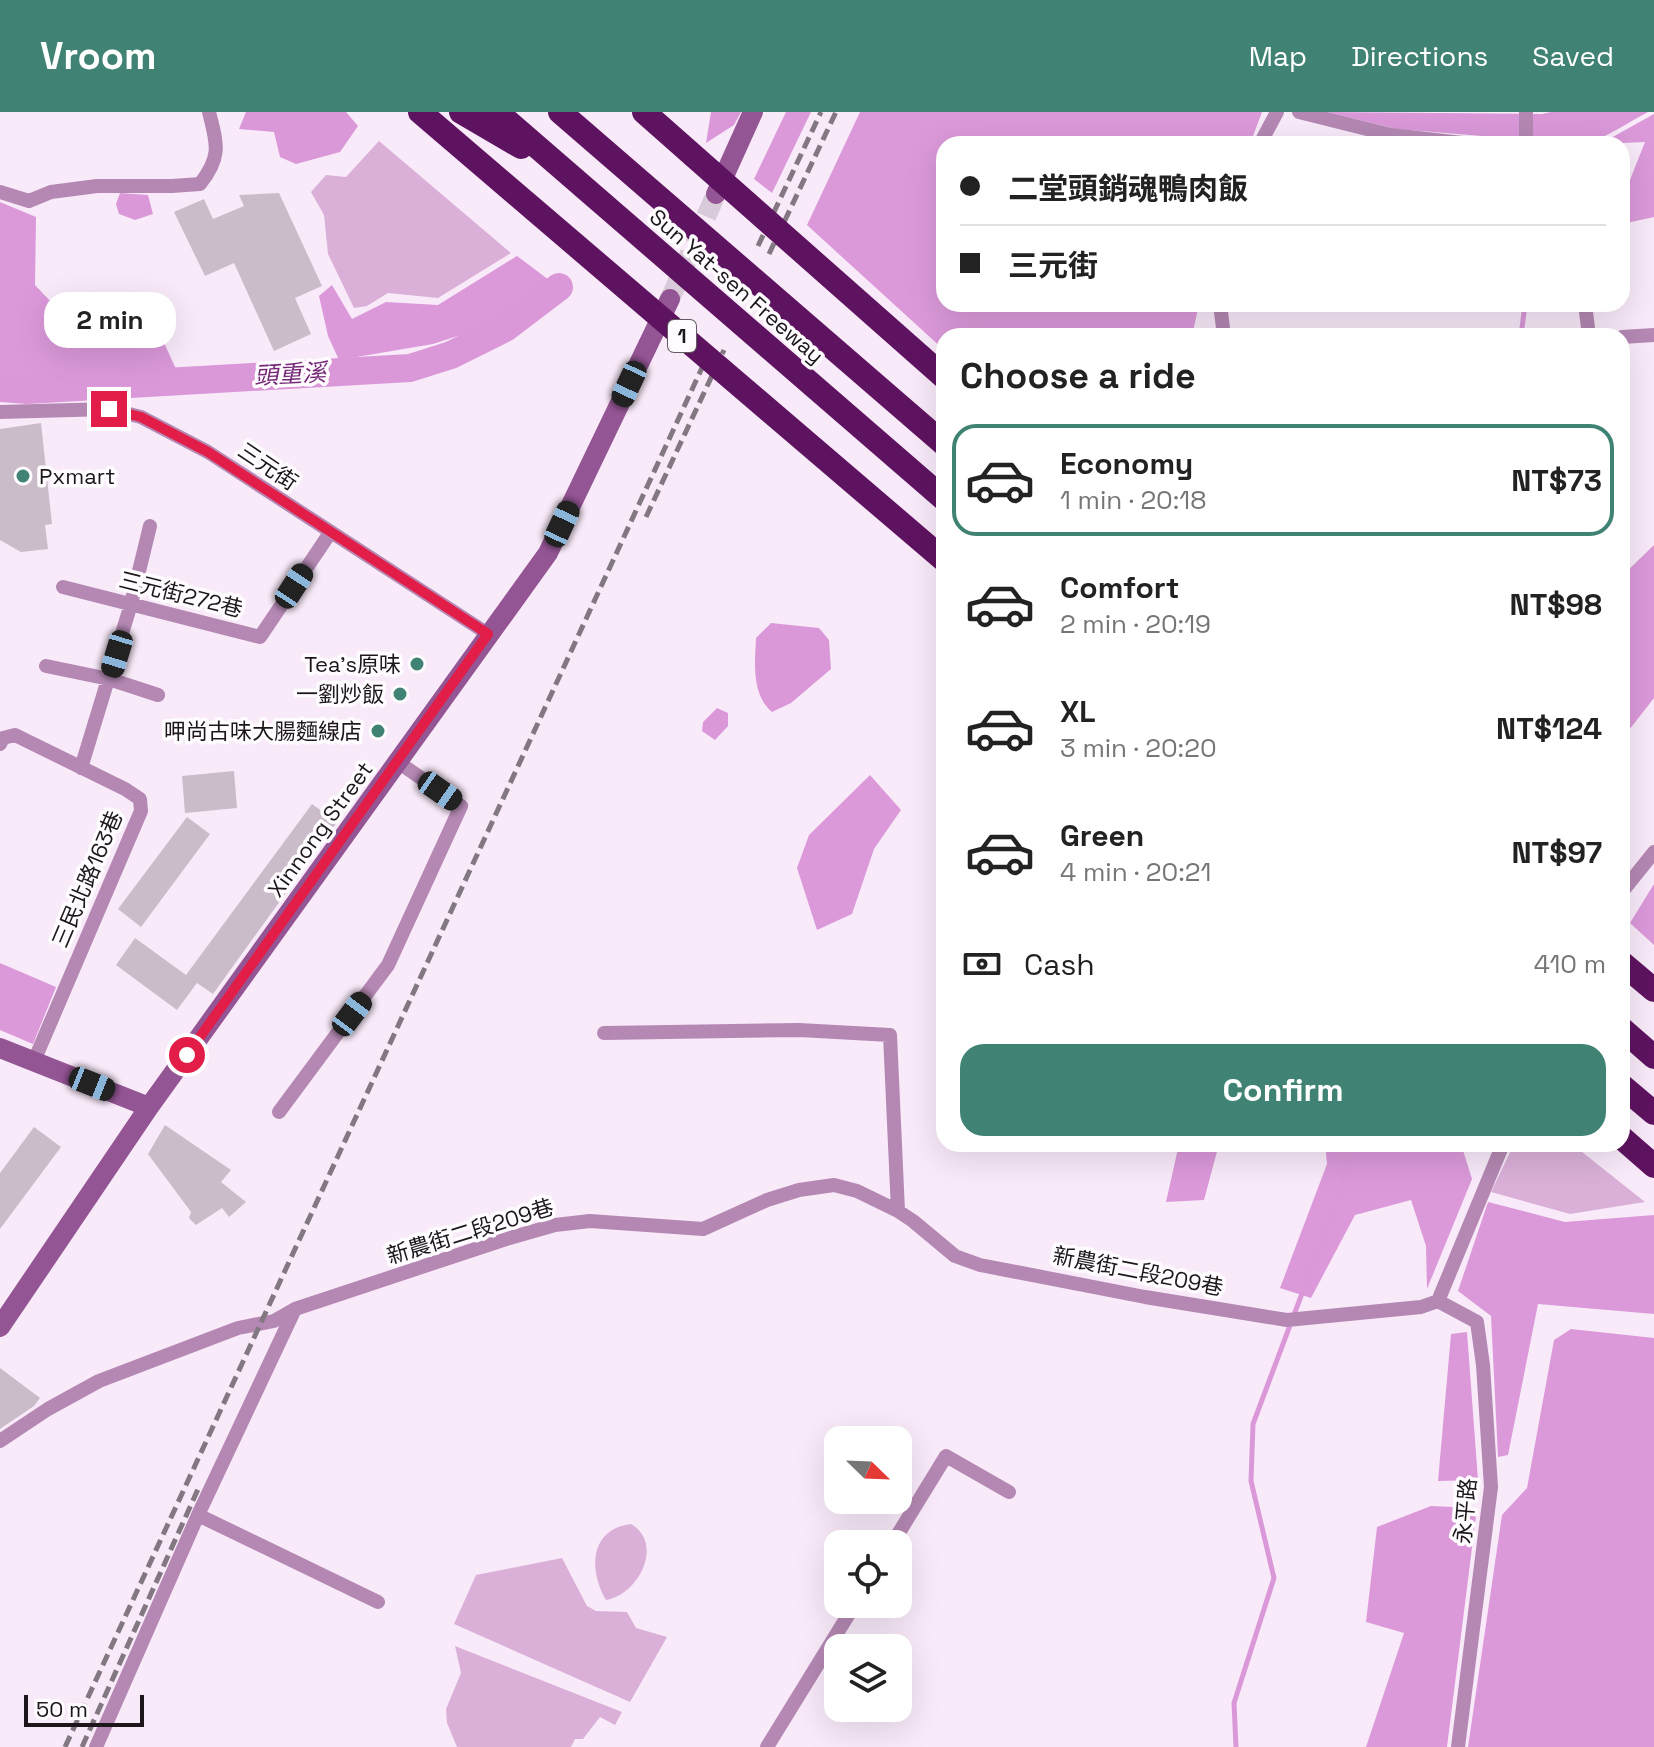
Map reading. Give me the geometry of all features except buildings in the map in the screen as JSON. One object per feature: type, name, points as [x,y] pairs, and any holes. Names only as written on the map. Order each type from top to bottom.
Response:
[{"type":"highway","name":"1","points":[[420,112],[936,553]]},
{"type":"highway","points":[[461,112],[574,179]]},
{"type":"highway","name":"Sun Yat-sen Freeway","points":[[497,112],[936,492]]},
{"type":"highway","name":"Sun Yat-sen Freeway","points":[[560,112],[936,437]]},
{"type":"highway","points":[[644,112],[936,370]]},
{"type":"highway","points":[[1630,970],[1654,990]]},
{"type":"highway","points":[[1630,1036],[1654,1057]]},
{"type":"highway","points":[[1630,1093],[1654,1113]]},
{"type":"highway","points":[[1630,1145],[1654,1166]]},
{"type":"street","points":[[0,192],[29,201],[51,192],[97,186],[200,184],[213,168],[218,148],[209,112]]},
{"type":"street","points":[[716,194],[753,112]]},
{"type":"street","points":[[1264,136],[1277,112]]},
{"type":"street","points":[[1299,112],[1400,136]]},
{"type":"street","points":[[1526,112],[1526,136]]},
{"type":"street","name":"Xinnong Street","points":[[0,1327],[149,1107],[548,553],[670,299]]},
{"type":"street","points":[[1630,336],[1654,335]]},
{"type":"street","name":"三元街","points":[[0,412],[109,409],[141,417],[208,452],[488,634]]},
{"type":"street","points":[[81,768],[131,604],[150,526]]},
{"type":"street","name":"三元街272巷","points":[[63,587],[260,637],[330,533]]},
{"type":"street","points":[[46,666],[109,679],[158,695]]},
{"type":"street","name":"三民北路163巷","points":[[0,744],[3,738],[15,735],[140,799],[141,811],[34,1061]]},
{"type":"street","points":[[279,1112],[388,965],[461,806],[398,762]]},
{"type":"street","points":[[1630,882],[1654,852]]},
{"type":"street","points":[[604,1033],[799,1030],[890,1035],[898,1211]]},
{"type":"street","points":[[0,1048],[149,1107]]},
{"type":"street","points":[[1438,1301],[1500,1152]]},
{"type":"street","name":"新農街二段209巷","points":[[0,1441],[48,1409],[99,1381],[238,1328],[274,1321],[295,1309],[506,1239],[555,1225],[590,1221],[703,1229],[767,1200],[799,1190],[834,1185],[857,1191],[898,1211],[955,1256],[980,1265],[1155,1299],[1287,1320],[1421,1307],[1438,1301]]},
{"type":"street","name":"永平路","points":[[1438,1301],[1477,1322],[1491,1487],[1458,1747]]},
{"type":"street","points":[[96,1747],[198,1515],[295,1309]]},
{"type":"street","points":[[901,1530],[946,1456],[1009,1492]]},
{"type":"street","points":[[198,1515],[378,1602]]},
{"type":"street","points":[[767,1747],[846,1618]]},
{"type":"shaded area","points":[[246,112],[346,112],[358,126],[340,152],[296,164],[280,157],[274,132],[239,129]]},
{"type":"shaded area","points":[[711,112],[741,112],[734,125],[706,143]]},
{"type":"shaded area","points":[[786,112],[811,112],[772,193],[754,179]]},
{"type":"shaded area","points":[[860,112],[1262,112],[1253,136],[936,136],[936,312],[1197,312],[1194,328],[936,328],[936,343],[807,225]]},
{"type":"shaded area","points":[[1328,112],[1648,112],[1604,136],[1482,136],[1396,129]]},
{"type":"shaded area","points":[[1654,114],[1654,217],[1630,222],[1630,180],[1645,142],[1630,143],[1630,136],[1614,136]]},
{"type":"shaded area","points":[[379,141],[511,253],[438,298],[388,293],[367,306],[354,308],[328,254],[324,215],[311,192],[326,175],[346,177]]},
{"type":"shaded area","points":[[120,193],[148,195],[153,214],[135,220],[119,214],[116,204]]},
{"type":"shaded area","points":[[0,202],[36,217],[35,285],[86,339],[154,321],[176,369],[0,376]]},
{"type":"shaded area","points":[[517,256],[549,280],[485,327],[433,344],[339,360],[328,336],[319,296],[332,285],[352,319],[386,302],[438,305]]},
{"type":"shaded area","points":[[1654,545],[1654,698],[1630,729],[1630,568]]},
{"type":"shaded area","points":[[771,623],[819,628],[829,640],[831,669],[791,703],[772,712],[760,696],[755,668],[756,638]]},
{"type":"shaded area","points":[[717,708],[728,713],[728,726],[715,740],[702,731],[703,722]]},
{"type":"shaded area","points":[[870,775],[901,810],[874,849],[852,914],[817,930],[797,868],[809,835]]},
{"type":"shaded area","points":[[1654,884],[1654,945],[1630,923]]},
{"type":"shaded area","points":[[0,963],[56,987],[33,1044],[0,1030]]},
{"type":"shaded area","points":[[1177,1152],[1217,1152],[1204,1200],[1166,1202]]},
{"type":"shaded area","points":[[1326,1152],[1464,1152],[1472,1179],[1427,1289],[1426,1246],[1411,1200],[1355,1215],[1311,1298],[1280,1288],[1327,1164]]},
{"type":"shaded area","points":[[1510,1152],[1582,1152],[1645,1202],[1570,1214],[1491,1192]]},
{"type":"shaded area","points":[[1488,1202],[1565,1222],[1654,1215],[1654,1314],[1538,1304],[1508,1455],[1498,1457],[1491,1316],[1458,1291]]},
{"type":"shaded area","points":[[1571,1329],[1654,1338],[1654,1747],[1468,1747],[1502,1515],[1527,1488],[1554,1340]]},
{"type":"shaded area","points":[[1467,1332],[1478,1480],[1438,1481],[1451,1334]]},
{"type":"shaded area","points":[[1431,1506],[1477,1508],[1447,1747],[1366,1747],[1404,1633],[1366,1622],[1377,1527]]},
{"type":"shaded area","points":[[631,1524],[641,1533],[646,1544],[643,1568],[628,1589],[606,1600],[597,1576],[596,1553],[607,1534],[617,1527]]},
{"type":"shaded area","points":[[562,1558],[587,1606],[596,1611],[627,1612],[636,1628],[667,1637],[630,1702],[454,1624],[476,1575]]},
{"type":"shaded area","points":[[455,1646],[622,1712],[615,1725],[600,1717],[583,1739],[575,1739],[571,1747],[457,1747],[447,1723],[446,1709],[461,1673]]},
{"type":"waterway","name":"頭重溪","points":[[0,388],[27,390],[410,368],[451,355],[505,328],[559,287]]},
{"type":"waterway","points":[[1522,328],[1524,312]]},
{"type":"waterway","points":[[1236,1747],[1234,1703],[1274,1578],[1251,1481],[1253,1424],[1342,1187],[1347,1152]]},
{"type":"tunnel","points":[[670,299],[716,194]]},
{"type":"railway","points":[[758,246],[821,112]]},
{"type":"railway","points":[[769,254],[836,112]]},
{"type":"railway","points":[[65,1747],[713,344]]},
{"type":"railway","points":[[646,517],[724,350]]},
{"type":"railway","points":[[82,1747],[199,1487]]},
{"type":"place","name":"Pxmart","points":[[23,476]]},
{"type":"place","name":"Tea's原味","points":[[417,664]]},
{"type":"place","name":"一劉炒飯","points":[[400,694]]},
{"type":"place","name":"呷尚古味大腸麵線店","points":[[378,731]]},
{"type":"route","points":[[109,409],[141,417],[208,452],[488,634],[187,1055]]}]
